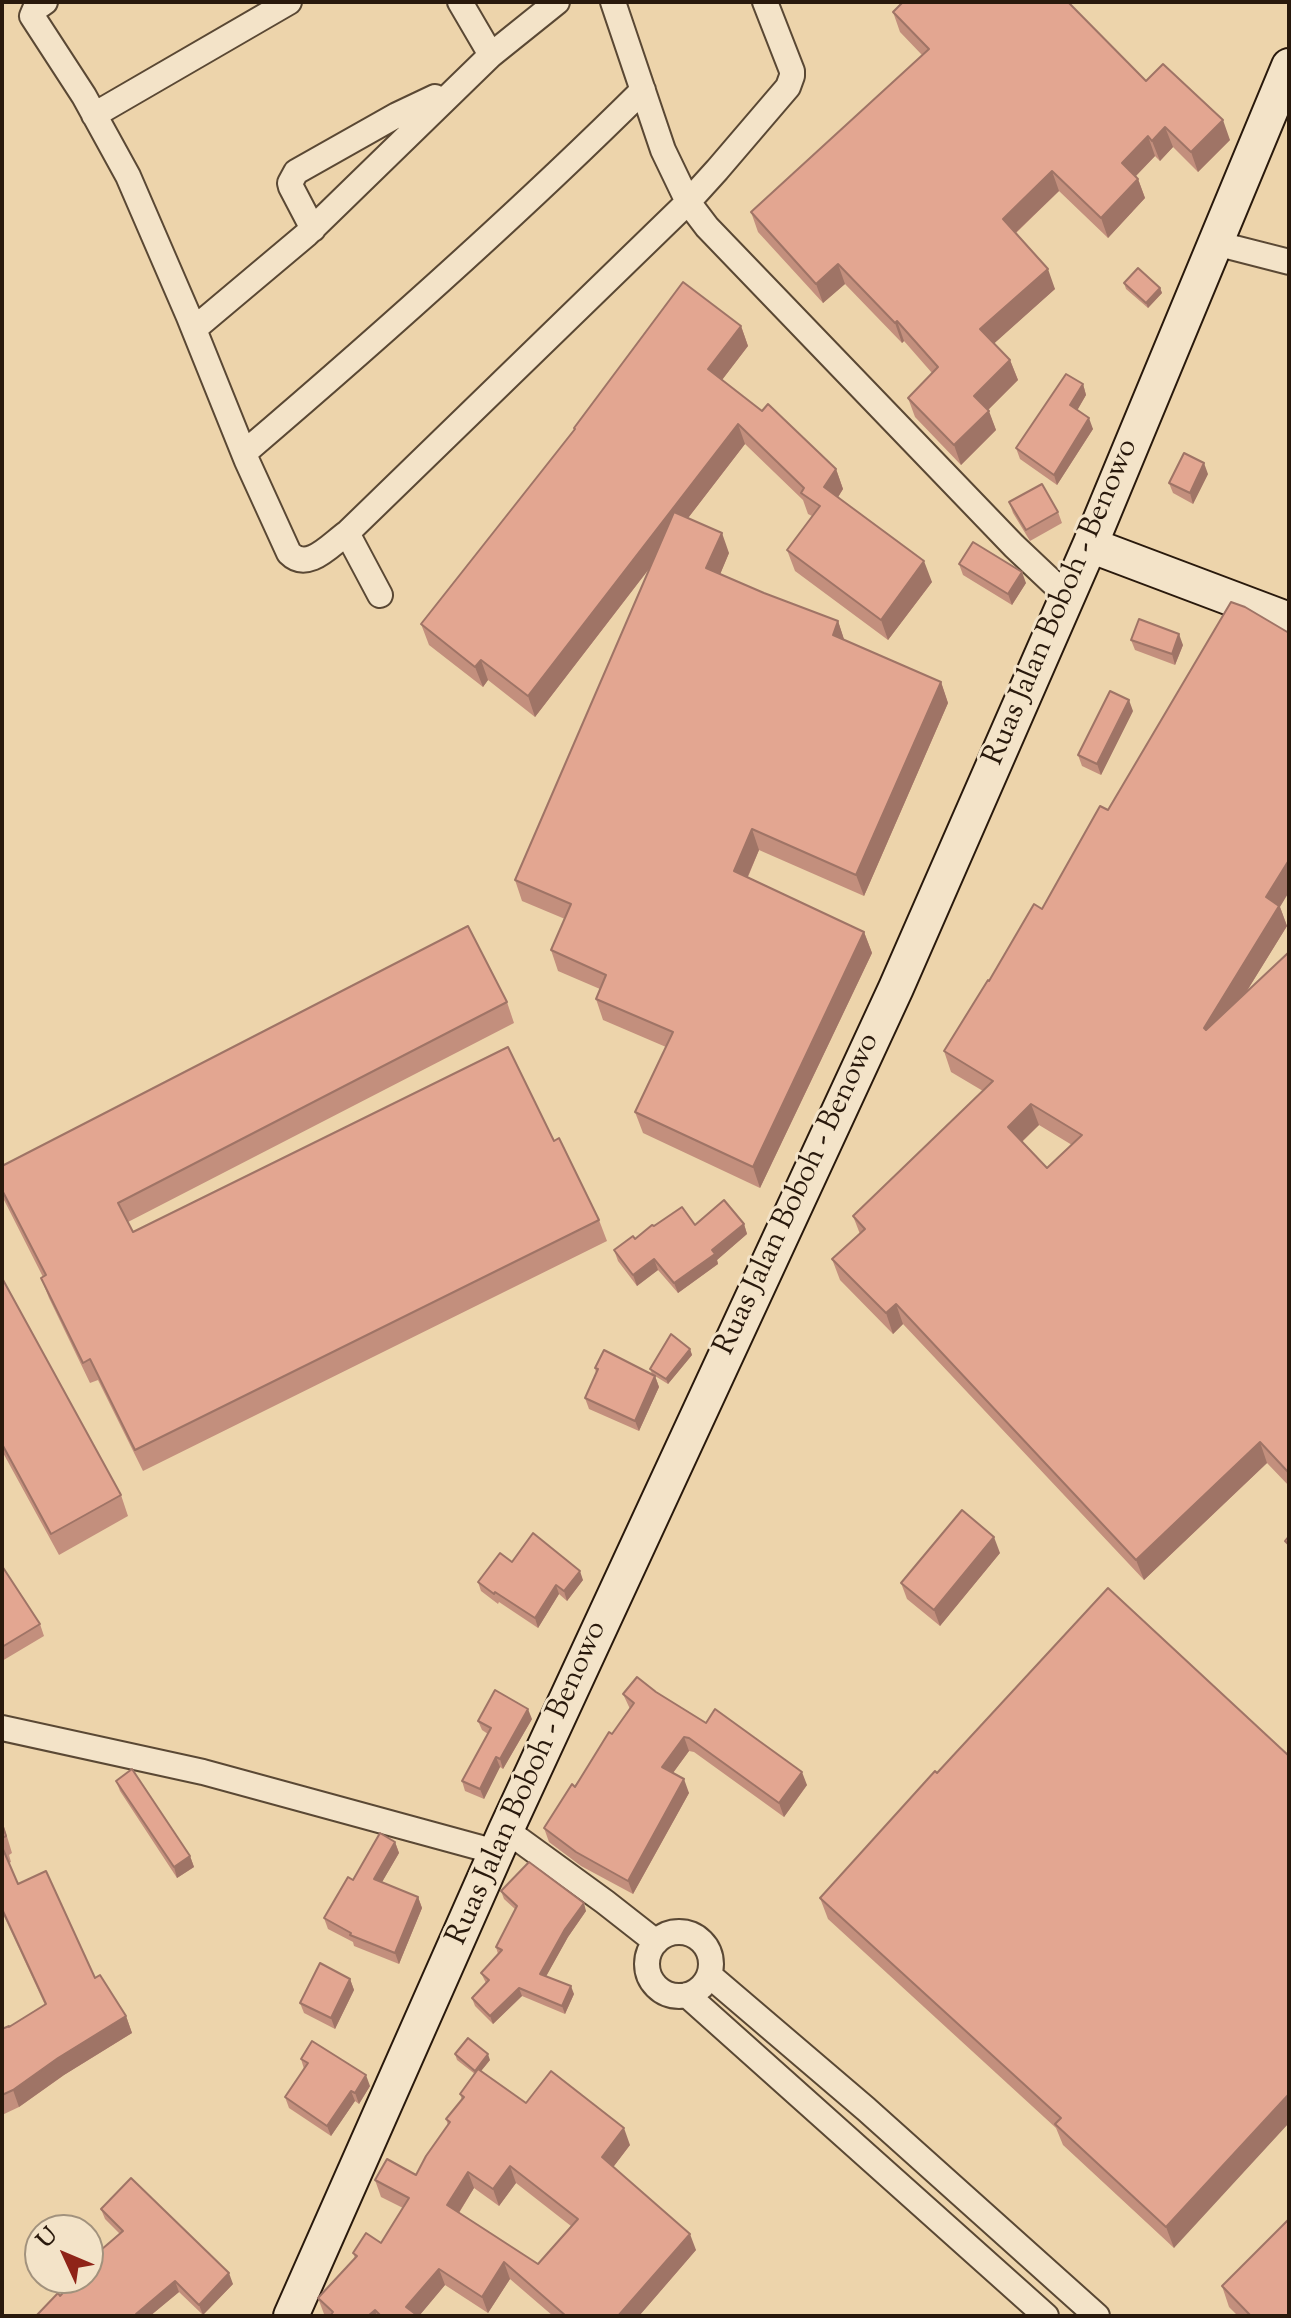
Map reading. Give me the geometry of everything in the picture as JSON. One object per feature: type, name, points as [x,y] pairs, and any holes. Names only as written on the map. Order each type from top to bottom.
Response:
[{"type":"main road","name":"Ruas Jalan Boboh - Benowo","points":[[291,2316],[501,1841],[902,973],[1068,597],[1289,66]]},
{"type":"main road","points":[[1090,545],[1289,620]]},
{"type":"street","points":[[45,2],[35,9],[32,16],[128,176],[289,553],[295,559],[311,560],[347,533],[688,202],[791,82],[792,71],[765,2]]},
{"type":"street","points":[[94,115],[289,2]]},
{"type":"street","points":[[460,2],[491,55]]},
{"type":"street","points":[[194,329],[313,229],[491,55],[557,2]]},
{"type":"street","points":[[613,2],[663,150],[688,202],[707,227],[1003,535],[1068,597]]},
{"type":"street","points":[[313,229],[291,187],[296,172],[397,115],[458,86]]},
{"type":"street","points":[[244,453],[475,252],[643,90]]},
{"type":"street","points":[[1215,243],[1289,262]]},
{"type":"street","points":[[347,533],[380,595]]},
{"type":"street","points":[[2,1728],[501,1841],[605,1902],[656,1942]]},
{"type":"street","points":[[678,1932],[701,1940],[711,1962],[709,1975],[696,1991],[675,1996],[655,1985],[647,1963],[649,1952],[656,1942],[665,1935],[678,1932]]},
{"type":"street","points":[[709,1975],[866,2109],[1097,2316]]},
{"type":"street","points":[[687,1995],[1046,2316]]},
{"type":"street","points":[[1012,2285],[1035,2259]]},
{"type":"building","points":[[903,2],[1068,2],[1146,81],[1163,64],[1223,120],[1191,152],[1165,127],[1152,141],[1148,136],[1122,163],[1138,179],[1101,218],[1052,171],[1003,219],[1048,269],[980,329],[1010,360],[974,396],[989,411],[954,445],[908,398],[938,367],[897,321],[895,323],[838,264],[816,284],[751,212],[929,49],[893,12]]},
{"type":"building","points":[[1138,268],[1160,288],[1146,303],[1124,283]]},
{"type":"building","points":[[683,282],[741,326],[708,369],[762,411],[768,404],[836,469],[824,487],[924,561],[881,620],[787,550],[820,506],[801,493],[804,488],[738,424],[528,696],[481,660],[475,667],[421,624],[575,429]]},
{"type":"building","points":[[1066,374],[1083,384],[1070,405],[1089,418],[1054,475],[1016,448]]},
{"type":"building","points":[[1184,453],[1204,463],[1190,493],[1169,483]]},
{"type":"building","points":[[1042,484],[1058,512],[1026,530],[1009,502]]},
{"type":"building","points":[[674,512],[722,533],[706,568],[838,621],[833,635],[941,682],[856,875],[752,829],[734,871],[864,932],[753,1167],[635,1112],[673,1032],[596,999],[606,975],[551,950],[571,904],[515,880]]},
{"type":"building","points":[[973,542],[1022,572],[1008,594],[959,564]]},
{"type":"building","points":[[1231,602],[1289,633],[1289,860],[1266,897],[1279,906],[1204,1028],[1206,1030],[1289,952],[1289,1473],[1260,1442],[1136,1560],[896,1304],[886,1313],[832,1259],[865,1229],[853,1216],[993,1081],[944,1051],[1034,904],[1042,909],[1100,806],[1108,810]],"holes":[[[1031,1104],[1082,1135],[1047,1168],[1008,1127]]]},
{"type":"building","points":[[1139,619],[1179,634],[1172,654],[1131,640]]},
{"type":"building","points":[[1110,691],[1129,700],[1097,764],[1078,755]]},
{"type":"building","points":[[468,926],[507,1002],[118,1203],[133,1232],[508,1047],[554,1141],[559,1138],[599,1220],[135,1450],[90,1359],[83,1363],[41,1278],[46,1275],[2,1190],[2,1166]]},
{"type":"building","points":[[724,1200],[744,1224],[712,1250],[715,1254],[674,1283],[654,1259],[633,1275],[614,1250],[682,1207],[695,1225]]},
{"type":"building","points":[[2,1278],[121,1495],[51,1534],[2,1444]]},
{"type":"building","points":[[671,1334],[690,1349],[666,1379],[650,1369]]},
{"type":"building","points":[[604,1350],[655,1376],[635,1421],[585,1398]]},
{"type":"building","points":[[962,1510],[994,1537],[934,1610],[901,1583]]},
{"type":"building","points":[[533,1533],[580,1571],[564,1591],[556,1585],[535,1618],[478,1582],[500,1553],[512,1562]]},
{"type":"building","points":[[2,1566],[40,1624],[2,1647]]},
{"type":"building","points":[[1108,1588],[1289,1756],[1289,2094],[1166,2227],[1055,2124],[1061,2118],[820,1898]]},
{"type":"building","points":[[637,1677],[706,1723],[715,1709],[802,1772],[779,1803],[684,1737],[662,1767],[684,1779],[628,1881],[576,1852],[544,1828],[572,1784],[575,1787],[609,1732],[612,1734],[634,1703],[623,1694]]},
{"type":"building","points":[[495,1690],[528,1709],[500,1759],[496,1757],[480,1789],[462,1781],[491,1728],[478,1721]]},
{"type":"building","points":[[132,1769],[190,1856],[174,1867],[116,1781]]},
{"type":"building","points":[[380,1833],[395,1842],[374,1879],[418,1897],[395,1953],[350,1935],[324,1918],[348,1877],[353,1880]]},
{"type":"building","points":[[2,1847],[18,1884],[46,1871],[95,1978],[100,1975],[126,2016],[2,2095],[2,2029],[46,2004],[2,1909]]},
{"type":"building","points":[[529,1862],[584,1903],[565,1929],[540,1974],[571,1986],[562,2006],[519,1988],[490,2016],[472,1998],[489,1980],[481,1973],[502,1950],[496,1947],[517,1906],[501,1891]]},
{"type":"building","points":[[320,1963],[350,1979],[331,2018],[300,2003]]},
{"type":"building","points":[[468,2038],[488,2054],[475,2071],[455,2054]]},
{"type":"building","points":[[312,2041],[366,2075],[327,2126],[285,2097],[308,2063],[301,2059]]},
{"type":"building","points":[[478,2069],[526,2103],[551,2071],[624,2128],[602,2157],[690,2234],[618,2316],[566,2316],[504,2262],[482,2297],[439,2269],[406,2307],[418,2316],[381,2316],[375,2310],[368,2316],[330,2316],[333,2312],[318,2298],[357,2256],[353,2253],[366,2233],[381,2243],[409,2198],[375,2180],[387,2159],[416,2175],[450,2122],[446,2119],[464,2097],[460,2094]],"holes":[[[510,2166],[578,2219],[538,2264],[447,2205],[468,2172],[493,2189]]]},
{"type":"building","points":[[131,2178],[229,2273],[199,2305],[175,2281],[136,2314],[138,2316],[36,2316],[57,2294],[104,2294],[104,2247],[123,2231],[101,2209]]},
{"type":"building","points":[[1289,2219],[1289,2316],[1251,2316],[1222,2286]]}]
